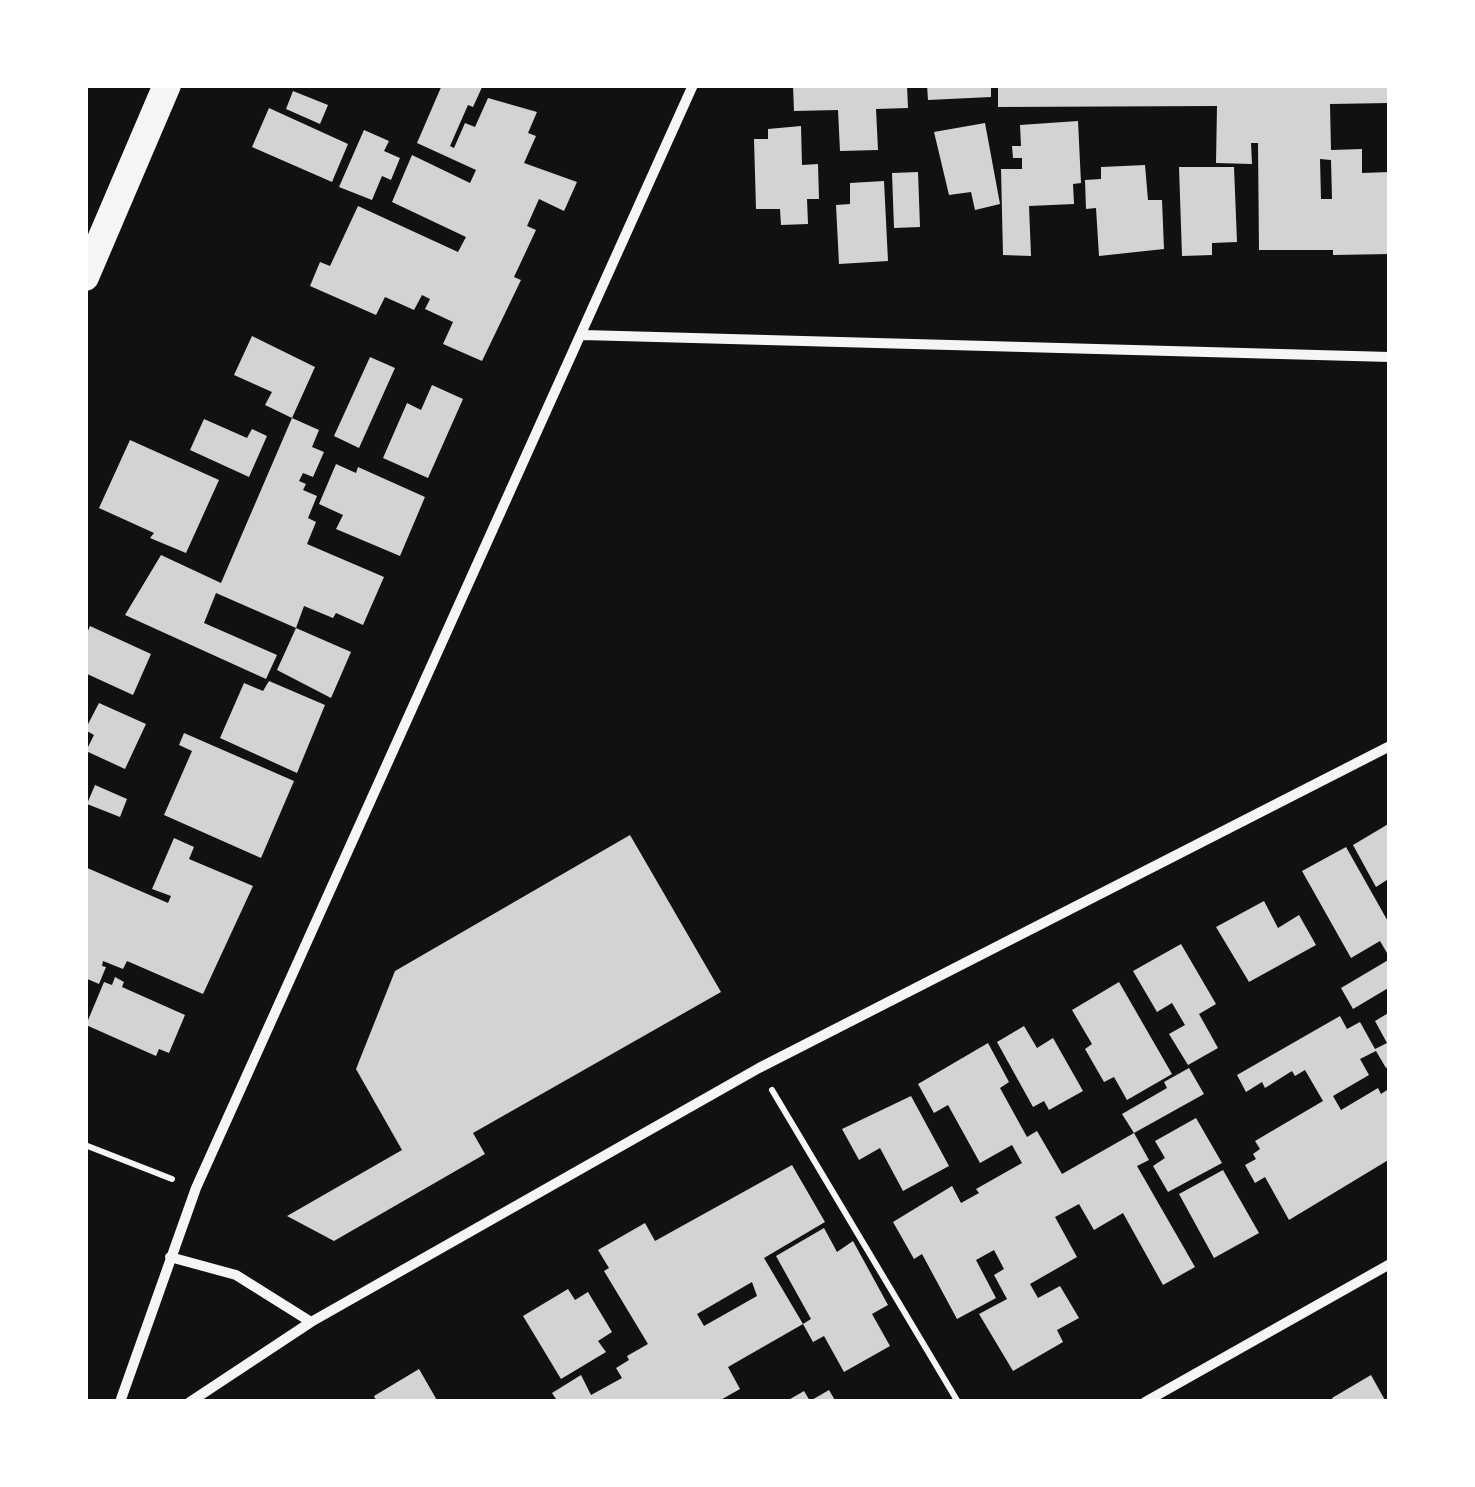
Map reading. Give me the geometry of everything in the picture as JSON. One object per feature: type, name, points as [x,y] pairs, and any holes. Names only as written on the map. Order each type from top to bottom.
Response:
[{"type":"highway","points":[[85,276],[167,85]]},
{"type":"street","points":[[120,1402],[196,1188],[693,85]]},
{"type":"street","points":[[583,334],[1390,357]]},
{"type":"street","points":[[190,1402],[311,1322],[759,1068],[1390,746]]},
{"type":"street","points":[[170,1257],[236,1276],[311,1322]]},
{"type":"street","points":[[1145,1402],[1390,1264]]},
{"type":"path","points":[[759,1068],[958,1402]]},
{"type":"path","points":[[85,1145],[196,1188]]},
{"type":"building","points":[[442,85],[483,85],[473,107],[468,105],[450,146],[454,148],[465,123],[475,127],[488,98],[537,112],[528,133],[536,136],[524,163],[577,182],[564,211],[539,199],[527,226],[536,230],[514,277],[521,280],[482,361],[443,344],[453,322],[425,309],[430,299],[422,295],[414,310],[385,297],[376,315],[310,286],[320,262],[330,266],[358,206],[458,252],[466,237],[392,202],[412,155],[470,183],[476,170],[417,143]]},
{"type":"building","points":[[793,85],[907,85],[908,108],[876,109],[878,150],[840,151],[838,110],[794,111]]},
{"type":"building","points":[[927,85],[991,85],[991,97],[928,100]]},
{"type":"building","points":[[998,85],[1390,85],[1390,103],[1330,104],[1331,150],[1362,149],[1362,173],[1390,172],[1390,254],[1259,250],[1258,143],[1251,143],[1252,164],[1216,163],[1217,106],[998,107]],"holes":[[[1320,159],[1331,160],[1332,199],[1321,199]]]},
{"type":"building","points":[[293,91],[328,105],[320,124],[286,109]]},
{"type":"building","points":[[269,108],[348,144],[332,182],[252,147]]},
{"type":"building","points":[[1078,121],[1081,183],[1073,184],[1074,204],[1029,206],[1031,256],[1003,255],[1001,169],[1022,169],[1022,158],[1013,158],[1012,146],[1021,146],[1020,125]]},
{"type":"building","points":[[985,123],[1000,204],[975,210],[971,192],[949,195],[934,132]]},
{"type":"building","points":[[801,126],[802,165],[818,164],[819,199],[807,199],[808,224],[781,225],[780,209],[756,209],[754,139],[768,139],[768,129]]},
{"type":"building","points":[[364,130],[389,141],[384,151],[400,158],[391,180],[382,176],[372,200],[339,187]]},
{"type":"building","points":[[1145,165],[1148,200],[1162,200],[1164,249],[1099,256],[1096,208],[1086,209],[1085,180],[1101,179],[1101,167]]},
{"type":"building","points":[[1179,167],[1234,167],[1237,242],[1212,243],[1212,255],[1182,256]]},
{"type":"building","points":[[918,172],[920,227],[894,228],[892,173]]},
{"type":"building","points":[[884,181],[888,261],[839,264],[836,205],[850,204],[850,183]]},
{"type":"building","points":[[252,336],[315,367],[292,418],[265,405],[272,392],[234,375]]},
{"type":"building","points":[[370,357],[395,368],[359,448],[334,436]]},
{"type":"building","points":[[432,385],[463,399],[428,478],[383,458],[407,403],[421,410]]},
{"type":"building","points":[[292,418],[319,430],[312,447],[324,452],[313,477],[303,473],[299,481],[306,484],[303,490],[317,496],[308,518],[316,522],[307,544],[384,577],[363,625],[336,613],[333,618],[304,606],[296,628],[216,593],[204,623],[277,655],[266,679],[125,615],[161,555],[221,583]]},
{"type":"building","points":[[204,419],[247,438],[252,429],[267,436],[249,477],[190,450]]},
{"type":"building","points":[[130,440],[219,480],[186,553],[150,538],[154,533],[99,508]]},
{"type":"building","points":[[336,464],[356,473],[358,467],[425,497],[400,556],[336,529],[343,515],[319,504]]},
{"type":"building","points":[[90,626],[151,654],[133,695],[85,673],[85,638]]},
{"type":"building","points":[[296,628],[351,652],[331,698],[277,670]]},
{"type":"building","points":[[269,681],[325,705],[297,773],[220,738],[244,683],[263,691]]},
{"type":"building","points":[[99,703],[146,724],[125,769],[86,751],[94,735],[85,730]]},
{"type":"building","points":[[184,733],[294,781],[261,858],[164,815],[192,751],[179,745]]},
{"type":"building","points":[[95,785],[127,799],[120,817],[87,804]]},
{"type":"building","points":[[1390,823],[1390,878],[1376,887],[1353,845]]},
{"type":"building","points":[[630,835],[721,992],[473,1133],[485,1154],[334,1241],[287,1216],[402,1150],[356,1069],[395,971]]},
{"type":"building","points":[[174,838],[194,847],[189,859],[253,886],[203,994],[127,961],[123,969],[103,961],[102,966],[106,967],[99,984],[85,978],[85,867],[168,903],[171,896],[152,889]]},
{"type":"building","points":[[1346,847],[1390,925],[1387,953],[1380,941],[1351,958],[1302,871]]},
{"type":"building","points":[[1264,901],[1278,928],[1299,915],[1316,945],[1249,982],[1216,927]]},
{"type":"building","points":[[1181,944],[1216,1004],[1199,1014],[1218,1048],[1188,1065],[1169,1034],[1185,1025],[1172,1003],[1157,1012],[1133,971]]},
{"type":"building","points":[[1390,959],[1390,987],[1353,1009],[1341,988]]},
{"type":"building","points":[[115,977],[124,982],[122,987],[185,1015],[169,1053],[159,1049],[156,1056],[86,1025],[104,982],[112,985]]},
{"type":"building","points":[[1119,982],[1172,1074],[1127,1100],[1114,1077],[1104,1082],[1085,1049],[1092,1044],[1072,1010]]},
{"type":"building","points":[[1390,1012],[1390,1066],[1386,1068],[1376,1051],[1360,1059],[1369,1075],[1333,1096],[1341,1110],[1378,1088],[1381,1094],[1390,1088],[1390,1159],[1289,1220],[1265,1177],[1255,1183],[1245,1165],[1256,1159],[1253,1154],[1260,1149],[1255,1141],[1323,1101],[1305,1070],[1295,1076],[1292,1071],[1265,1088],[1262,1082],[1246,1092],[1237,1075],[1340,1016],[1347,1029],[1360,1022],[1375,1049],[1387,1043],[1375,1021]]},
{"type":"building","points":[[1024,1026],[1037,1048],[1053,1038],[1083,1091],[1049,1110],[1044,1101],[1033,1107],[997,1042]]},
{"type":"building","points":[[988,1043],[1009,1082],[1000,1088],[1027,1137],[1037,1131],[1062,1174],[1134,1133],[1149,1160],[1137,1166],[1195,1267],[1163,1285],[1123,1213],[1094,1230],[1079,1204],[1055,1217],[1077,1257],[1030,1284],[1038,1298],[1060,1286],[1079,1318],[1057,1330],[1063,1342],[1013,1371],[979,1314],[1007,1299],[994,1275],[1004,1269],[994,1250],[976,1260],[996,1298],[957,1319],[922,1254],[914,1259],[893,1222],[952,1186],[961,1203],[979,1193],[976,1189],[1022,1163],[1012,1145],[980,1163],[948,1105],[934,1113],[918,1084]]},
{"type":"building","points":[[1189,1068],[1204,1094],[1134,1133],[1122,1114],[1167,1088],[1164,1082]]},
{"type":"building","points":[[911,1096],[949,1166],[903,1191],[880,1148],[859,1160],[842,1129]]},
{"type":"building","points":[[1196,1118],[1222,1163],[1168,1192],[1153,1166],[1165,1158],[1155,1141]]},
{"type":"building","points":[[792,1165],[825,1222],[764,1258],[803,1324],[728,1367],[740,1389],[717,1402],[558,1402],[552,1393],[581,1375],[591,1395],[622,1378],[616,1368],[648,1344],[604,1271],[609,1268],[598,1250],[645,1223],[655,1241]],"holes":[[[752,1282],[757,1296],[704,1326],[697,1314]]]},
{"type":"building","points":[[1223,1170],[1259,1233],[1214,1258],[1179,1194]]},
{"type":"building","points":[[824,1228],[837,1252],[853,1241],[888,1305],[872,1314],[890,1346],[844,1372],[824,1336],[813,1342],[803,1324],[811,1319],[776,1256]]},
{"type":"building","points":[[568,1289],[575,1300],[588,1292],[612,1332],[598,1341],[606,1352],[561,1379],[523,1316]]},
{"type":"building","points":[[419,1369],[438,1402],[377,1402],[374,1396]]},
{"type":"building","points":[[1371,1375],[1386,1402],[1334,1402],[1332,1398]]},
{"type":"building","points":[[829,1390],[836,1402],[785,1402],[804,1391],[810,1401]]}]
